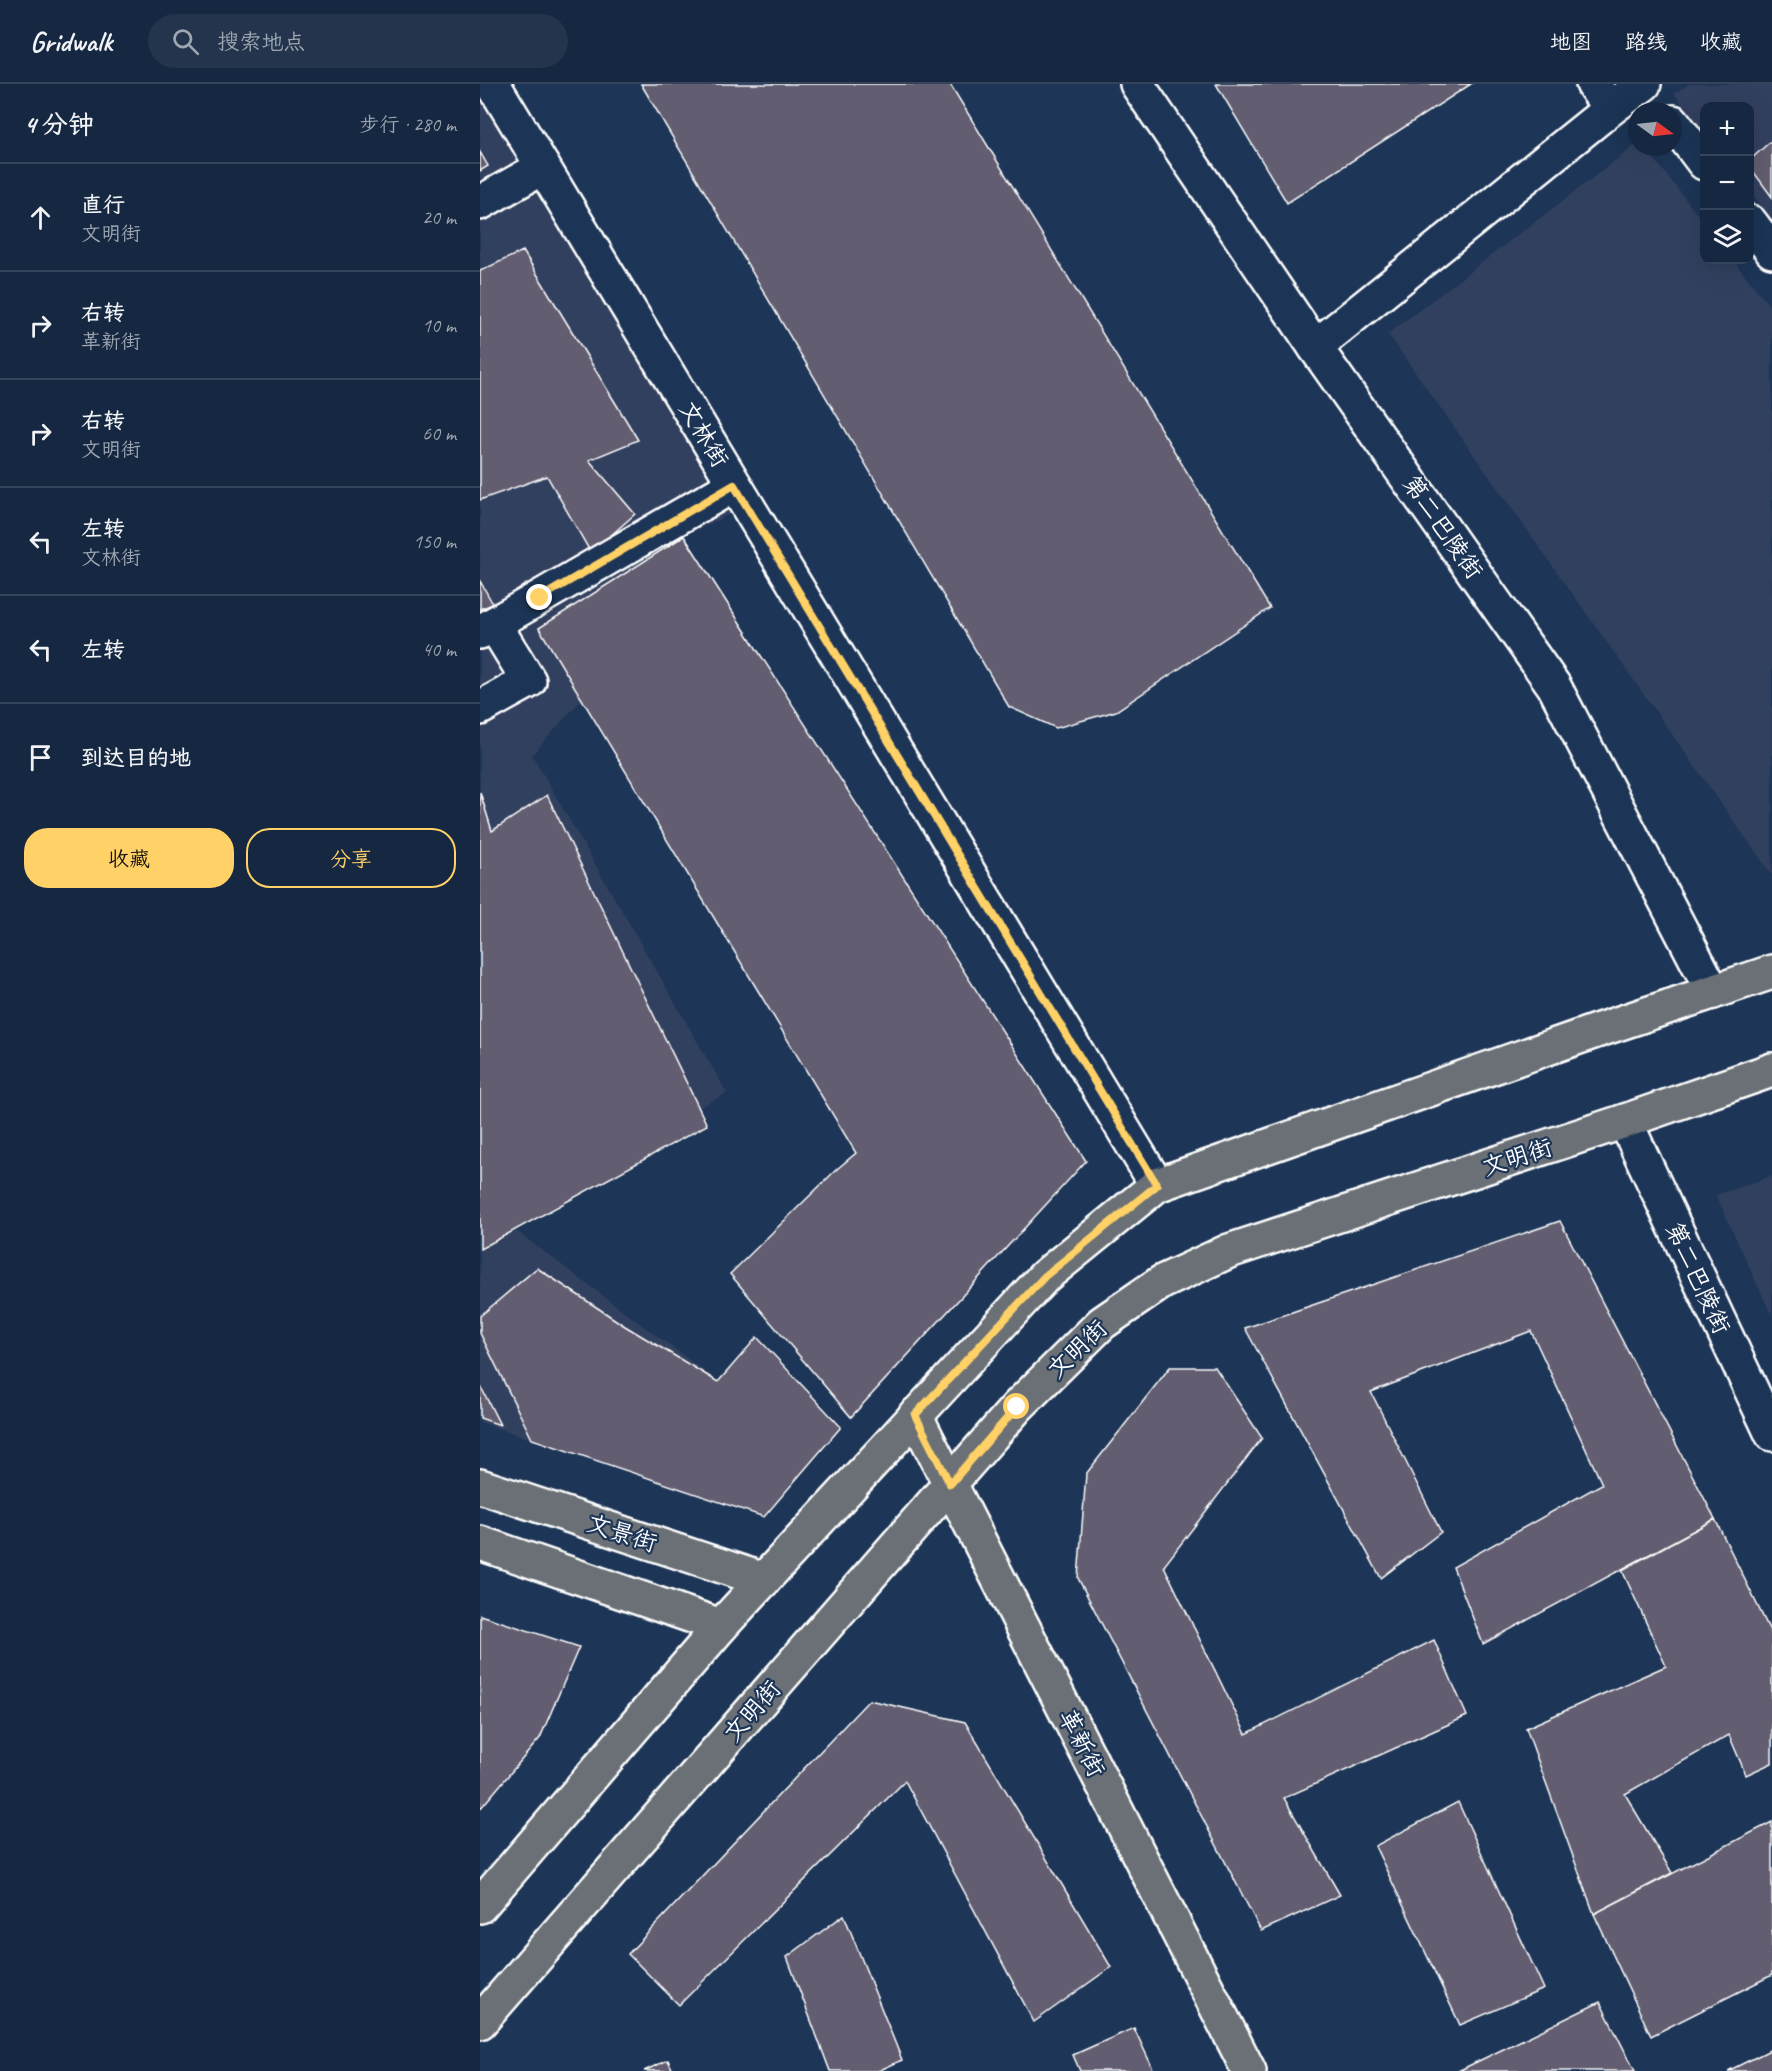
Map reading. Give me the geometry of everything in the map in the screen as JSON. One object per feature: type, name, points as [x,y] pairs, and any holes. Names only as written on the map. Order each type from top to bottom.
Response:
[{"type":"main road","points":[[480,1906],[721,1626],[1045,1276],[1157,1185],[1772,972]]},
{"type":"main road","name":"文明街","points":[[480,2022],[1017,1407],[1102,1323],[1162,1281],[1229,1251],[1625,1121],[1772,1070]]},
{"type":"main road","name":"革新街","points":[[915,1415],[1249,2071]]},
{"type":"main road","name":"文景街","points":[[480,1486],[765,1580]]},
{"type":"main road","points":[[480,1543],[721,1626]]},
{"type":"street","name":"文林街","points":[[493,84],[1157,1185]]},
{"type":"street","name":"第二巴陵街","points":[[1137,84],[1315,347],[1554,686],[1713,992]]},
{"type":"street","points":[[1315,347],[1601,97],[1644,84],[1658,102]]},
{"type":"street","points":[[1682,134],[1700,158]]},
{"type":"street","points":[[480,202],[543,167]]},
{"type":"street","points":[[1754,228],[1772,251]]},
{"type":"street","points":[[480,708],[528,681],[487,628],[734,485]]},
{"type":"street","name":"第二巴陵街","points":[[1625,1121],[1772,1434]]},
{"type":"shaded area","points":[[480,84],[747,506],[684,536],[540,628],[582,699],[532,755],[727,1093],[496,1216],[805,1446],[764,1517],[480,1422]]},
{"type":"shaded area","points":[[1690,84],[1772,84],[1772,220],[1754,196],[1754,102],[1700,102],[1700,128],[1674,93]]},
{"type":"shaded area","points":[[1628,151],[1628,156],[1652,156],[1700,218],[1700,264],[1736,264],[1772,309],[1772,875],[1388,334]]},
{"type":"shaded area","points":[[1772,1176],[1772,1316],[1716,1195]]},
{"type":"building","points":[[641,84],[950,84],[1270,608],[1116,711],[1056,728],[1009,707]]},
{"type":"building","points":[[1216,84],[1471,84],[1287,203]]},
{"type":"building","points":[[1772,140],[1772,197],[1754,172],[1754,156]]},
{"type":"building","points":[[480,152],[488,166],[480,171]]},
{"type":"building","points":[[523,251],[638,440],[589,460],[635,514],[591,553],[547,476],[480,500],[480,271]]},
{"type":"building","points":[[684,536],[1086,1161],[851,1417],[730,1274],[856,1153],[539,628]]},
{"type":"building","points":[[480,581],[493,604],[480,609]]},
{"type":"building","points":[[480,792],[492,831],[547,795],[707,1125],[480,1249]]},
{"type":"building","points":[[1560,1221],[1715,1519],[1483,1644],[1453,1567],[1602,1484],[1531,1331],[1371,1392],[1441,1532],[1381,1578],[1245,1328]]},
{"type":"building","points":[[537,1268],[625,1326],[718,1382],[757,1337],[841,1427],[764,1517],[532,1439],[480,1333],[480,1316]]},
{"type":"building","points":[[1170,1367],[1215,1367],[1262,1438],[1164,1566],[1246,1734],[1434,1640],[1467,1716],[1284,1798],[1340,1895],[1261,1931],[1078,1578],[1086,1474]]},
{"type":"building","points":[[480,1385],[500,1425],[480,1418]]},
{"type":"building","points":[[1715,1519],[1772,1635],[1772,1763],[1746,1775],[1729,1735],[1625,1794],[1672,1873],[1594,1914],[1526,1728],[1666,1666],[1622,1570]]},
{"type":"building","points":[[480,1615],[579,1647],[540,1738],[480,1809]]},
{"type":"building","points":[[869,1700],[965,1722],[1111,1967],[1034,2022],[905,1781],[679,2005],[628,1954]]},
{"type":"building","points":[[1458,1802],[1544,1989],[1460,2025],[1375,1846]]},
{"type":"building","points":[[1772,1822],[1772,1975],[1651,2036],[1594,1914]]},
{"type":"building","points":[[844,1915],[902,2060],[878,2071],[830,2071],[787,1957]]},
{"type":"building","points":[[1600,2002],[1635,2071],[1458,2071]]},
{"type":"building","points":[[1134,2028],[1154,2071],[1080,2071],[1073,2055]]},
{"type":"building","points":[[1772,2049],[1772,2071],[1728,2071]]},
{"type":"building","points":[[668,2060],[673,2071],[644,2071]]},
{"type":"route","points":[[540,598],[734,485],[1157,1185],[1045,1276],[915,1415],[950,1484],[1017,1407]]}]
